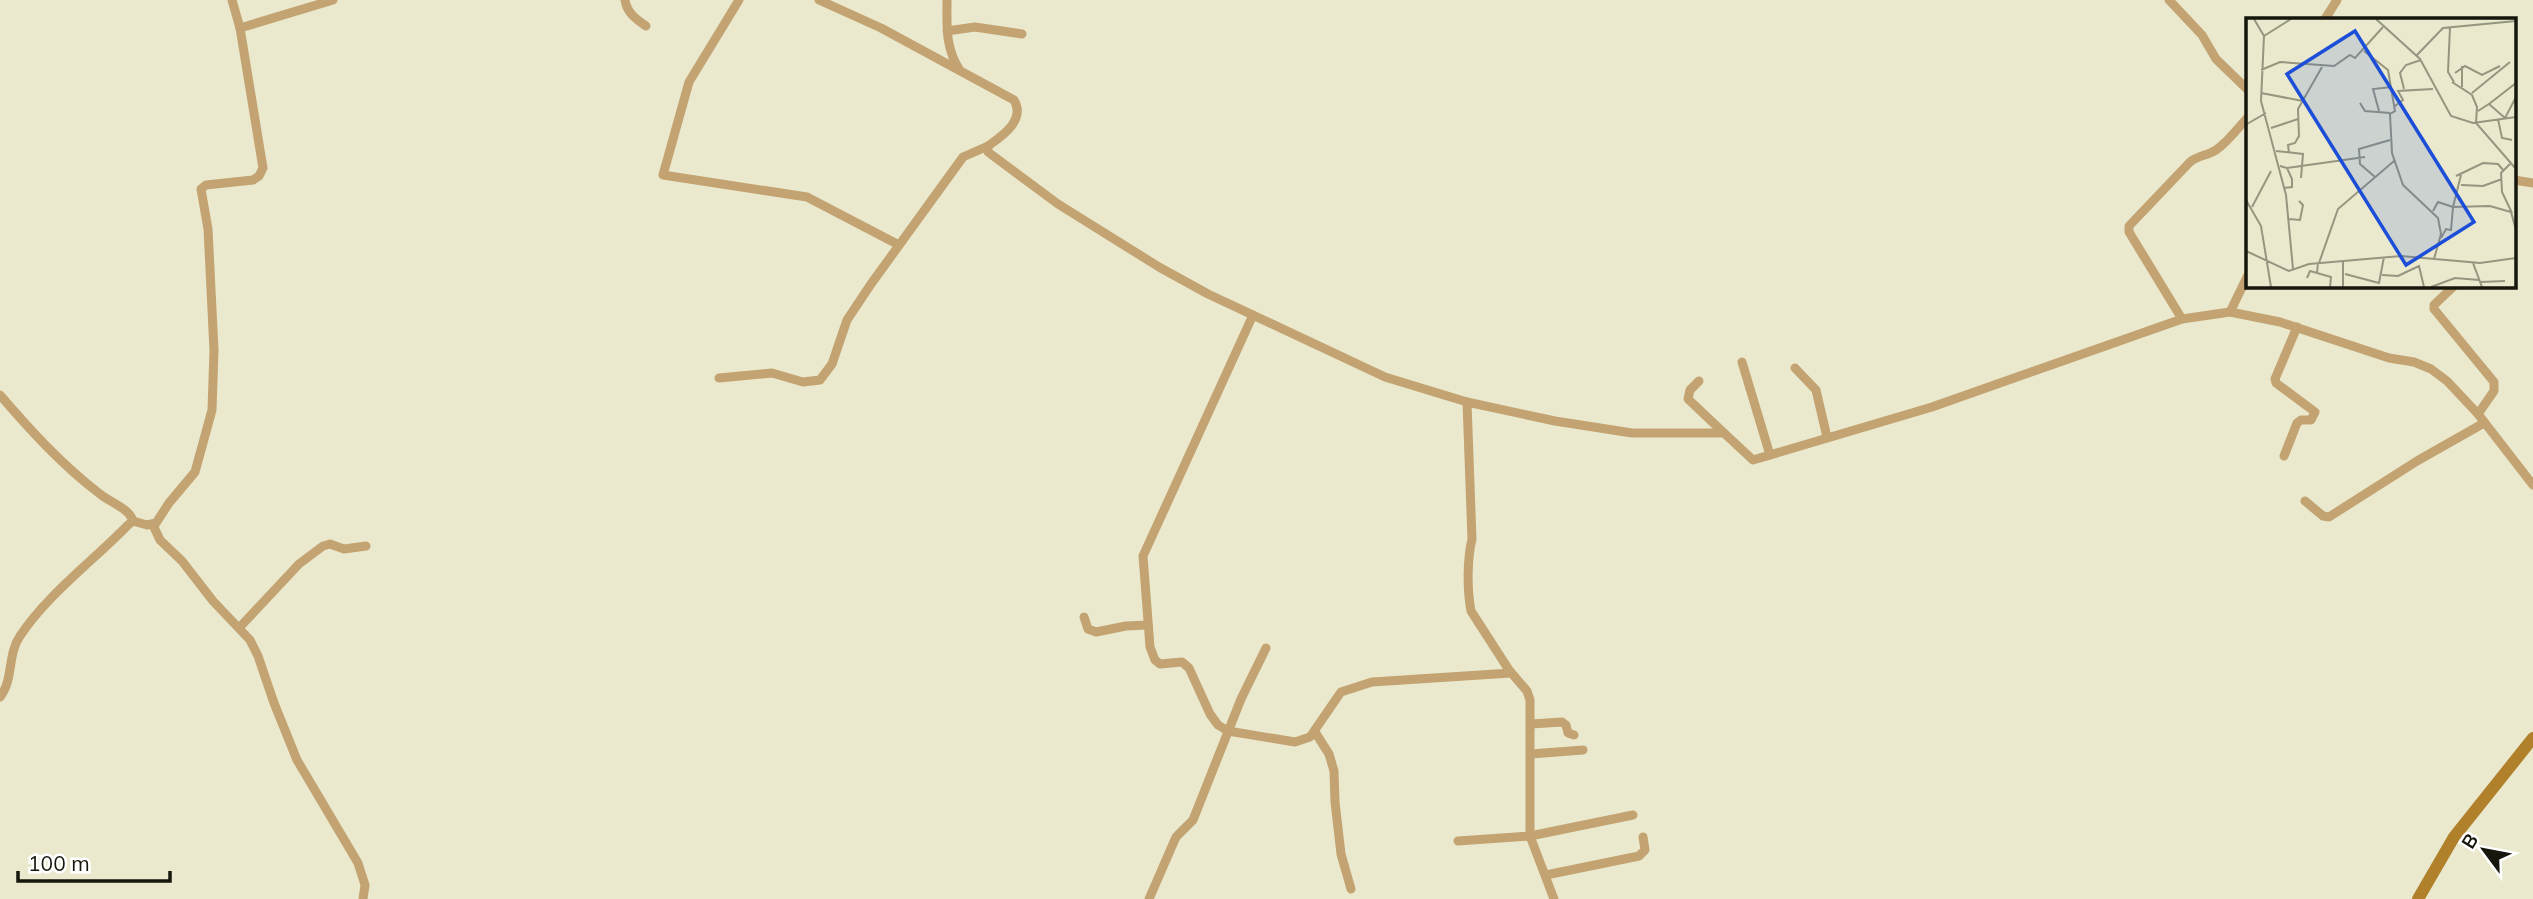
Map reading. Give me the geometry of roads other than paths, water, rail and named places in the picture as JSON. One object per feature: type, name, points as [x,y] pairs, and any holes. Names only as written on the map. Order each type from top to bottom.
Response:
[{"type":"main road","points":[[2418,899],[2454,837],[2530,746]]},
{"type":"street","points":[[153,525],[195,472],[212,410],[214,350],[208,229],[201,189],[206,185],[253,180],[263,168],[240,28],[232,0]]},
{"type":"street","points":[[240,28],[333,0]]},
{"type":"street","points":[[625,0],[633,17],[646,26]]},
{"type":"street","points":[[739,0],[689,82],[663,175],[807,197],[899,245]]},
{"type":"street","points":[[719,378],[772,373],[803,382],[820,380],[832,364],[847,320],[963,157],[988,146],[1013,124],[1019,108],[1014,100],[881,28],[821,0]]},
{"type":"street","points":[[947,0],[949,50],[961,72]]},
{"type":"street","points":[[2169,0],[2202,35],[2216,58],[2246,88]]},
{"type":"street","points":[[2326,18],[2337,0]]},
{"type":"street","points":[[947,31],[975,27],[1022,34]]},
{"type":"street","points":[[2182,319],[2129,232],[2129,226],[2190,162],[2220,147],[2246,119]]},
{"type":"street","points":[[988,146],[988,152],[998,161],[1058,204],[1149,261],[1253,315],[1385,377],[1467,402],[1555,421],[1632,433],[1724,433]]},
{"type":"street","points":[[2230,312],[2246,279]]},
{"type":"street","points":[[2453,287],[2434,305],[2434,309],[2494,382],[2494,391],[2478,414]]},
{"type":"street","points":[[1699,381],[1690,390],[1688,400],[1751,459],[1933,407],[2182,319],[2230,312],[2297,327],[2431,369],[2447,381],[2478,414],[2533,485]]},
{"type":"street","points":[[1253,315],[1143,556],[1150,647],[1155,660],[1160,664],[1182,662],[1189,668],[1210,714],[1218,725],[1228,732],[1295,742],[1304,740],[1315,732],[1335,699],[1349,687],[1371,682],[1511,673]]},
{"type":"street","points":[[2284,456],[2297,423],[2311,420],[2315,412],[2276,383],[2275,379],[2297,327]]},
{"type":"street","points":[[1742,362],[1770,455]]},
{"type":"street","points":[[1795,368],[1816,390],[1827,437]]},
{"type":"street","points":[[0,395],[44,445],[101,495],[130,514],[133,521]]},
{"type":"street","points":[[1467,402],[1472,539],[1471,611],[1511,673],[1527,691],[1530,700],[1530,835],[1554,899]]},
{"type":"street","points":[[2305,500],[2323,516],[2329,517],[2417,461],[2484,424]]},
{"type":"street","points":[[133,521],[153,525]]},
{"type":"street","points":[[0,697],[9,682],[12,652],[28,625],[49,601],[133,521]]},
{"type":"street","points":[[153,525],[160,540],[182,561],[213,601],[250,640],[297,760],[358,863],[365,886],[363,899]]},
{"type":"street","points":[[239,628],[299,564],[323,546],[330,544],[344,549],[366,546]]},
{"type":"street","points":[[1084,617],[1088,629],[1096,632],[1148,625]]},
{"type":"street","points":[[1149,899],[1176,837],[1193,820],[1241,699],[1266,648]]},
{"type":"street","points":[[1531,724],[1562,722],[1568,733],[1574,735]]},
{"type":"street","points":[[1315,732],[1329,754],[1334,771],[1341,854],[1351,889]]},
{"type":"street","points":[[1531,754],[1583,750]]},
{"type":"street","points":[[1458,841],[1530,835],[1633,816]]},
{"type":"street","points":[[1546,875],[1639,856],[1645,850],[1643,837]]}]
